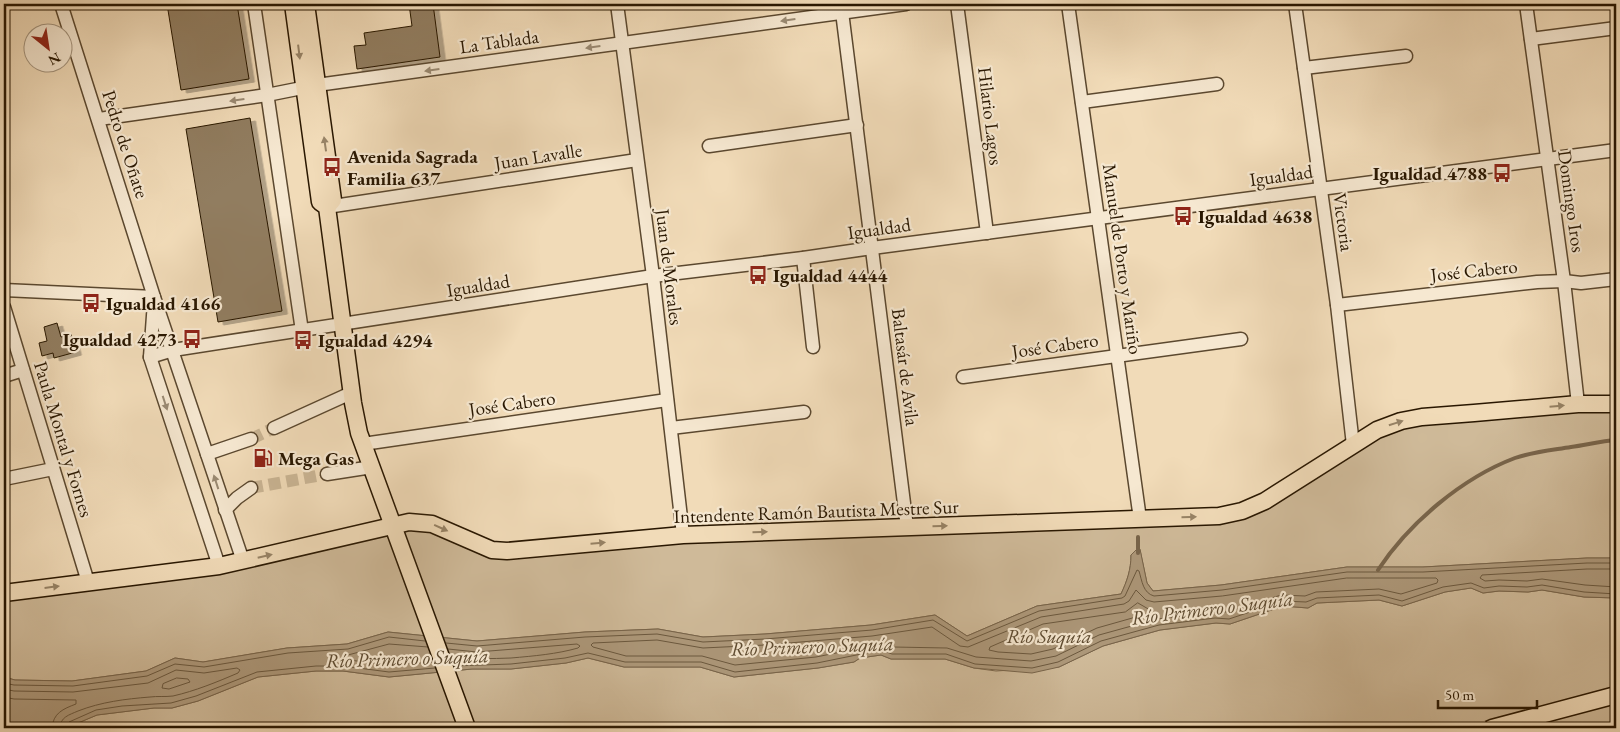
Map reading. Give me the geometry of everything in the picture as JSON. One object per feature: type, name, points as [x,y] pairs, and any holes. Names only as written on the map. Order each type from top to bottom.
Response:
[{"type":"main road","points":[[293,4],[310,87]]},
{"type":"main road","points":[[306,4],[310,87],[320,202],[327,207],[356,421],[467,728]]},
{"type":"main road","name":"Intendente Ramón Bautista Mestre Sur","points":[[4,593],[219,566],[409,522],[432,524],[492,550],[507,551],[683,535],[1218,516],[1242,511],[1265,501],[1377,430],[1401,422],[1422,417],[1578,404],[1616,404]]},
{"type":"main road","points":[[1492,728],[1616,695]]},
{"type":"street","name":"Pedro de Oñate","points":[[61,4],[154,296],[243,561]]},
{"type":"street","points":[[254,4],[302,331]]},
{"type":"street","name":"Juan de Morales","points":[[617,4],[653,276],[683,535]]},
{"type":"street","name":"La Tablada","points":[[99,119],[622,43],[841,8],[906,4]]},
{"type":"street","name":"Hilario Lagos","points":[[958,4],[987,233]]},
{"type":"street","name":"Manuel de Porto y Mariño","points":[[1068,4],[1140,519]]},
{"type":"street","name":"Victoria","points":[[1295,4],[1337,305],[1353,446]]},
{"type":"street","name":"Domingo Iros","points":[[1526,4],[1564,281],[1578,404]]},
{"type":"street","name":"Baltasár de Avila","points":[[841,8],[907,527]]},
{"type":"street","points":[[1531,39],[1616,28]]},
{"type":"street","points":[[1304,68],[1406,56]]},
{"type":"street","points":[[1082,102],[1217,84]]},
{"type":"street","points":[[709,146],[857,126]]},
{"type":"street","name":"Igualdad","points":[[150,357],[172,350],[653,276],[803,258],[1616,150]]},
{"type":"street","name":"Juan Lavalle","points":[[327,207],[637,160]]},
{"type":"street","points":[[803,258],[813,347]]},
{"type":"street","name":"José Cabero","points":[[1337,305],[1537,282],[1564,281],[1581,283],[1616,279]]},
{"type":"street","points":[[4,290],[154,296]]},
{"type":"street","name":"Pedro de Oñate","points":[[154,296],[150,357],[219,566]]},
{"type":"street","name":"Paula Montal y Fornes","points":[[4,306],[88,582]]},
{"type":"street","name":"José Cabero","points":[[963,376],[1241,339]]},
{"type":"street","points":[[4,376],[23,370]]},
{"type":"street","points":[[274,428],[351,393]]},
{"type":"street","name":"José Cabero","points":[[363,444],[667,400]]},
{"type":"street","points":[[671,428],[804,412]]},
{"type":"street","points":[[207,454],[251,439]]},
{"type":"street","points":[[327,474],[372,467]]},
{"type":"street","points":[[4,479],[53,469]]},
{"type":"street","points":[[225,510],[251,488]]},
{"type":"shaded area","points":[[1616,404],[1616,558],[1423,567],[1347,567],[1221,585],[1153,591],[1147,583],[1140,550],[1131,555],[1128,575],[1121,594],[1037,606],[967,636],[935,615],[871,625],[703,637],[658,629],[585,632],[477,641],[388,632],[347,644],[287,648],[203,662],[175,658],[146,671],[72,681],[15,680],[4,677],[4,593],[219,566],[409,522],[481,546],[1242,511],[1377,430]]},
{"type":"shaded area","points":[[1471,588],[1483,593],[1542,590],[1584,597],[1616,598],[1616,695],[1492,728],[66,728],[97,715],[154,708],[172,708],[198,701],[258,677],[316,671],[343,671],[389,677],[472,669],[511,669],[566,663],[588,658],[624,667],[700,667],[734,677],[818,668],[881,655],[891,659],[945,659],[974,668],[996,671],[1059,667],[1103,646],[1160,630],[1216,623],[1230,624],[1283,606],[1308,608],[1317,603],[1379,600],[1402,606],[1445,592]]},
{"type":"shaded area","points":[[1616,702],[1616,728],[1521,728]]},
{"type":"water","name":"Río Suquía","points":[[1140,549],[1147,583],[1153,591],[1221,585],[1347,567],[1423,567],[1616,558],[1616,598],[1584,597],[1542,590],[1483,593],[1471,588],[1445,592],[1402,606],[1379,600],[1317,603],[1308,608],[1283,606],[1230,624],[1216,623],[1160,630],[1103,646],[1059,667],[1032,673],[974,668],[945,659],[891,659],[881,655],[818,668],[734,677],[700,667],[624,667],[588,658],[566,663],[511,669],[472,669],[389,677],[343,671],[316,671],[258,677],[198,701],[172,708],[154,708],[97,715],[66,728],[4,728],[4,677],[15,680],[72,681],[146,671],[175,658],[203,662],[287,648],[347,644],[388,632],[477,641],[585,632],[658,629],[703,637],[871,625],[935,615],[967,636],[1037,606],[1121,594],[1128,575],[1131,555]]},
{"type":"building","points":[[167,4],[237,4],[249,79],[181,90]]},
{"type":"building","points":[[409,4],[433,4],[440,57],[357,69],[354,46],[366,45],[364,33],[412,26]]},
{"type":"building","points":[[250,118],[282,311],[218,322],[186,129]]},
{"type":"building","points":[[57,323],[61,337],[71,334],[76,352],[54,358],[53,353],[42,356],[39,343],[47,341],[44,327]]},
{"type":"waterway","points":[[1378,570],[1405,535],[1421,519],[1438,504],[1476,477],[1515,458],[1528,454],[1616,440]]},
{"type":"waterway","points":[[1138,537],[1138,553]]},
{"type":"tunnel","points":[[251,439],[274,428]]},
{"type":"tunnel","points":[[251,488],[327,474]]},
{"type":"place","name":"Avenida Sagrada Familia 637","points":[[332,167]]},
{"type":"place","name":"Igualdad 4788","points":[[1502,173]]},
{"type":"place","name":"Igualdad 4638","points":[[1183,216]]},
{"type":"place","name":"Igualdad 4444","points":[[758,275]]},
{"type":"place","name":"Igualdad 4166","points":[[91,303]]},
{"type":"place","name":"Igualdad 4273","points":[[192,339]]},
{"type":"place","name":"Igualdad 4294","points":[[303,340]]},
{"type":"place","name":"Mega Gas","points":[[263,458]]},
{"type":"water label","name":"Río Primero o Suquía","points":[[1212,608]]},
{"type":"water label","name":"Río Primero o Suquía","points":[[812,646]]},
{"type":"water label","name":"Río Primero o Suquía","points":[[407,658]]}]
